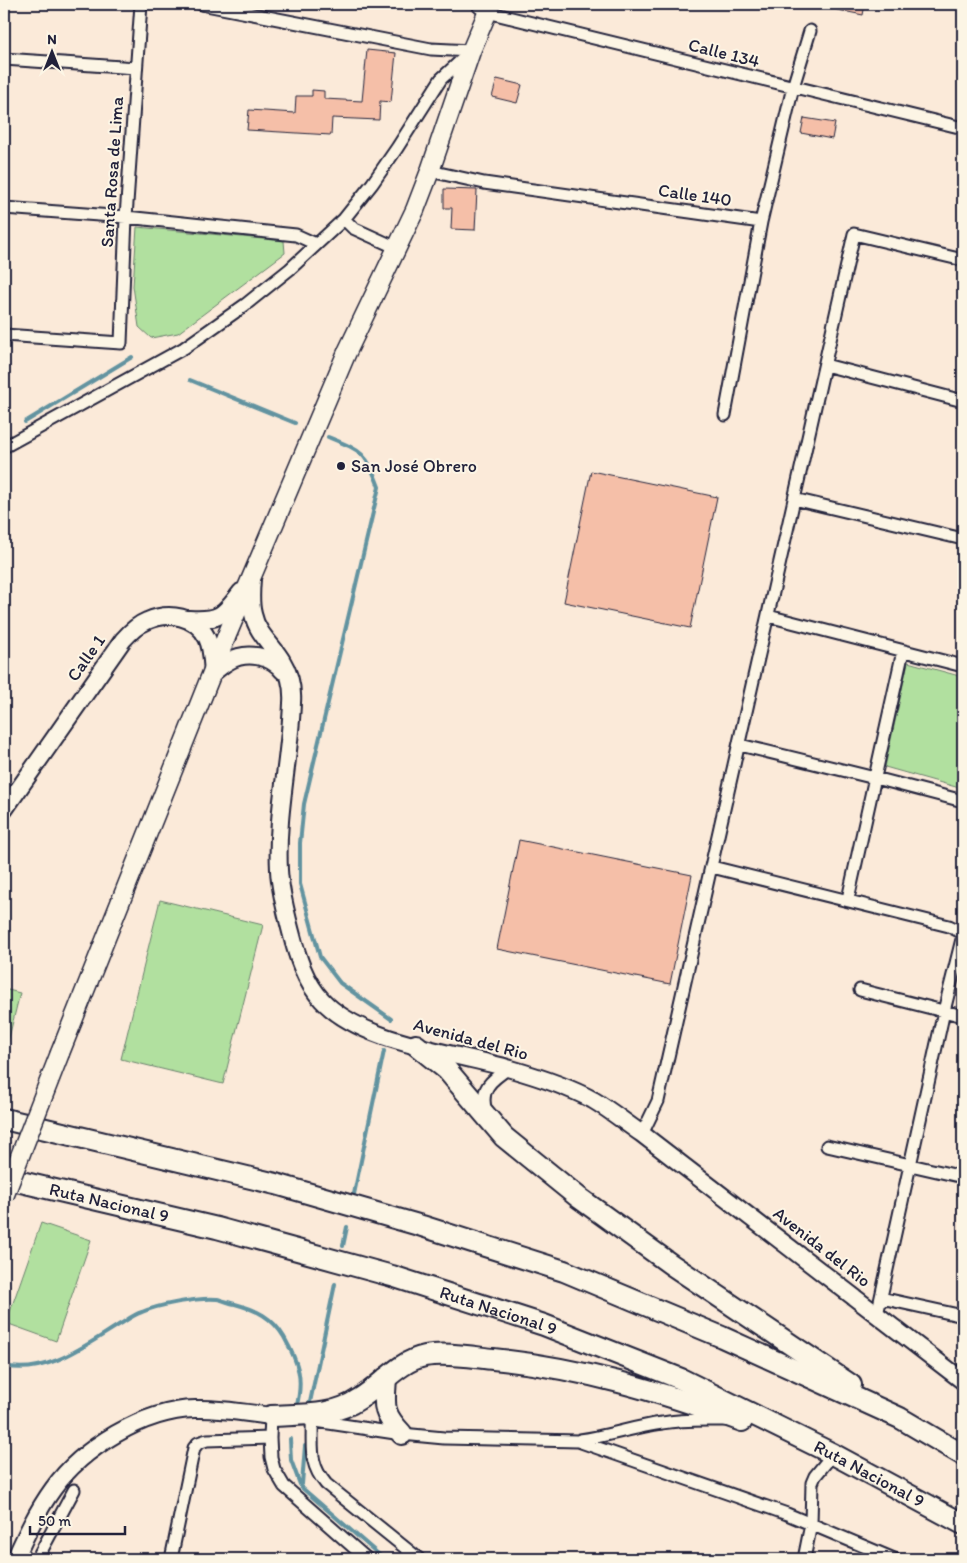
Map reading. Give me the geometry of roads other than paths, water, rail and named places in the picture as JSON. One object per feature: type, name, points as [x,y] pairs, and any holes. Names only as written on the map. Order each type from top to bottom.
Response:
[{"type":"highway","points":[[416,1045],[447,1070],[504,1137],[594,1208],[672,1265],[900,1418],[963,1455]]},
{"type":"highway","points":[[4,1119],[276,1184],[422,1226],[564,1271],[722,1337],[900,1418]]},
{"type":"highway","name":"Ruta Nacional 9","points":[[4,1178],[227,1230],[392,1276],[544,1325],[681,1379],[833,1454],[963,1524]]},
{"type":"highway","points":[[272,1416],[326,1413],[345,1407],[359,1400],[411,1360],[426,1356],[470,1357],[560,1368],[626,1383],[833,1454]]},
{"type":"highway","points":[[386,1378],[385,1410],[390,1421],[402,1434]]},
{"type":"main road","points":[[4,1197],[60,1053],[252,579],[347,352],[397,248],[430,171],[484,7]]},
{"type":"street","name":"Santa Rosa de Lima","points":[[4,335],[121,343],[126,218],[141,4]]},
{"type":"street","points":[[201,4],[431,49],[471,51]]},
{"type":"street","name":"Calle 134","points":[[484,7],[793,88],[963,128]]},
{"type":"street","points":[[725,415],[761,222],[793,88],[810,31]]},
{"type":"street","points":[[4,447],[184,348],[245,305],[290,269],[344,219],[372,184],[441,80],[471,51]]},
{"type":"street","points":[[4,59],[136,68]]},
{"type":"street","name":"Calle 140","points":[[430,171],[484,183],[761,222]]},
{"type":"street","points":[[4,208],[296,235],[316,244]]},
{"type":"street","points":[[344,219],[353,228],[397,248]]},
{"type":"street","points":[[642,1134],[658,1102],[854,234],[963,260]]},
{"type":"street","points":[[825,366],[963,401]]},
{"type":"street","points":[[794,499],[963,539]]},
{"type":"street","name":"Calle 1","points":[[4,810],[128,634],[145,621],[155,618],[177,616],[207,620],[220,616],[229,608],[252,579]]},
{"type":"street","name":"Avenida del Rio","points":[[252,579],[252,614],[257,627],[282,661],[291,680],[292,702],[278,848],[282,897],[296,951],[307,978],[322,1000],[344,1019],[369,1031],[416,1045],[509,1068],[568,1088],[594,1101],[642,1134],[963,1381]]},
{"type":"street","points":[[768,616],[963,666]]},
{"type":"street","points":[[189,619],[202,630],[208,641],[213,673],[229,661],[251,655],[272,661],[291,680]]},
{"type":"street","points":[[848,899],[903,651]]},
{"type":"street","points":[[740,745],[963,801]]},
{"type":"street","points":[[712,867],[848,899],[950,926],[963,934],[944,1011],[877,1315]]},
{"type":"street","points":[[860,990],[963,1016]]},
{"type":"street","points":[[488,1118],[484,1103],[485,1089],[495,1077],[509,1068]]},
{"type":"street","points":[[827,1146],[963,1177]]},
{"type":"street","points":[[881,1298],[963,1316]]},
{"type":"street","points":[[15,1559],[38,1511],[54,1487],[76,1463],[112,1436],[142,1421],[172,1411],[195,1408],[444,1438],[578,1441],[606,1437],[679,1420],[738,1420]]},
{"type":"street","points":[[272,1416],[271,1456],[274,1469],[284,1486],[367,1559]]},
{"type":"street","points":[[312,1421],[313,1463],[317,1473],[326,1484],[419,1559]]},
{"type":"street","points":[[171,1559],[194,1448],[198,1443],[207,1440],[270,1438]]},
{"type":"street","points":[[578,1441],[787,1514],[881,1556],[894,1559]]},
{"type":"street","points":[[804,1559],[811,1524],[812,1483],[815,1476],[833,1454]]},
{"type":"street","points":[[37,1559],[74,1490]]},
{"type":"waterway","points":[[25,422],[132,357]]},
{"type":"waterway","points":[[190,380],[295,423]]},
{"type":"waterway","points":[[328,437],[361,454],[370,466],[379,487],[304,804],[300,843],[300,884],[320,957],[340,983],[391,1019]]},
{"type":"waterway","points":[[354,1194],[384,1051]]},
{"type":"waterway","points":[[343,1246],[347,1227]]},
{"type":"waterway","points":[[309,1407],[335,1284]]},
{"type":"waterway","points":[[4,1366],[20,1368],[51,1362],[81,1348],[139,1313],[179,1302],[217,1299],[257,1312],[269,1319],[279,1330],[293,1355],[299,1372],[300,1389],[296,1409]]},
{"type":"waterway","points":[[290,1439],[291,1460],[301,1487],[384,1559]]},
{"type":"waterway","points":[[302,1484],[305,1446]]},
{"type":"place","name":"San José Obrero","points":[[341,466]]}]
